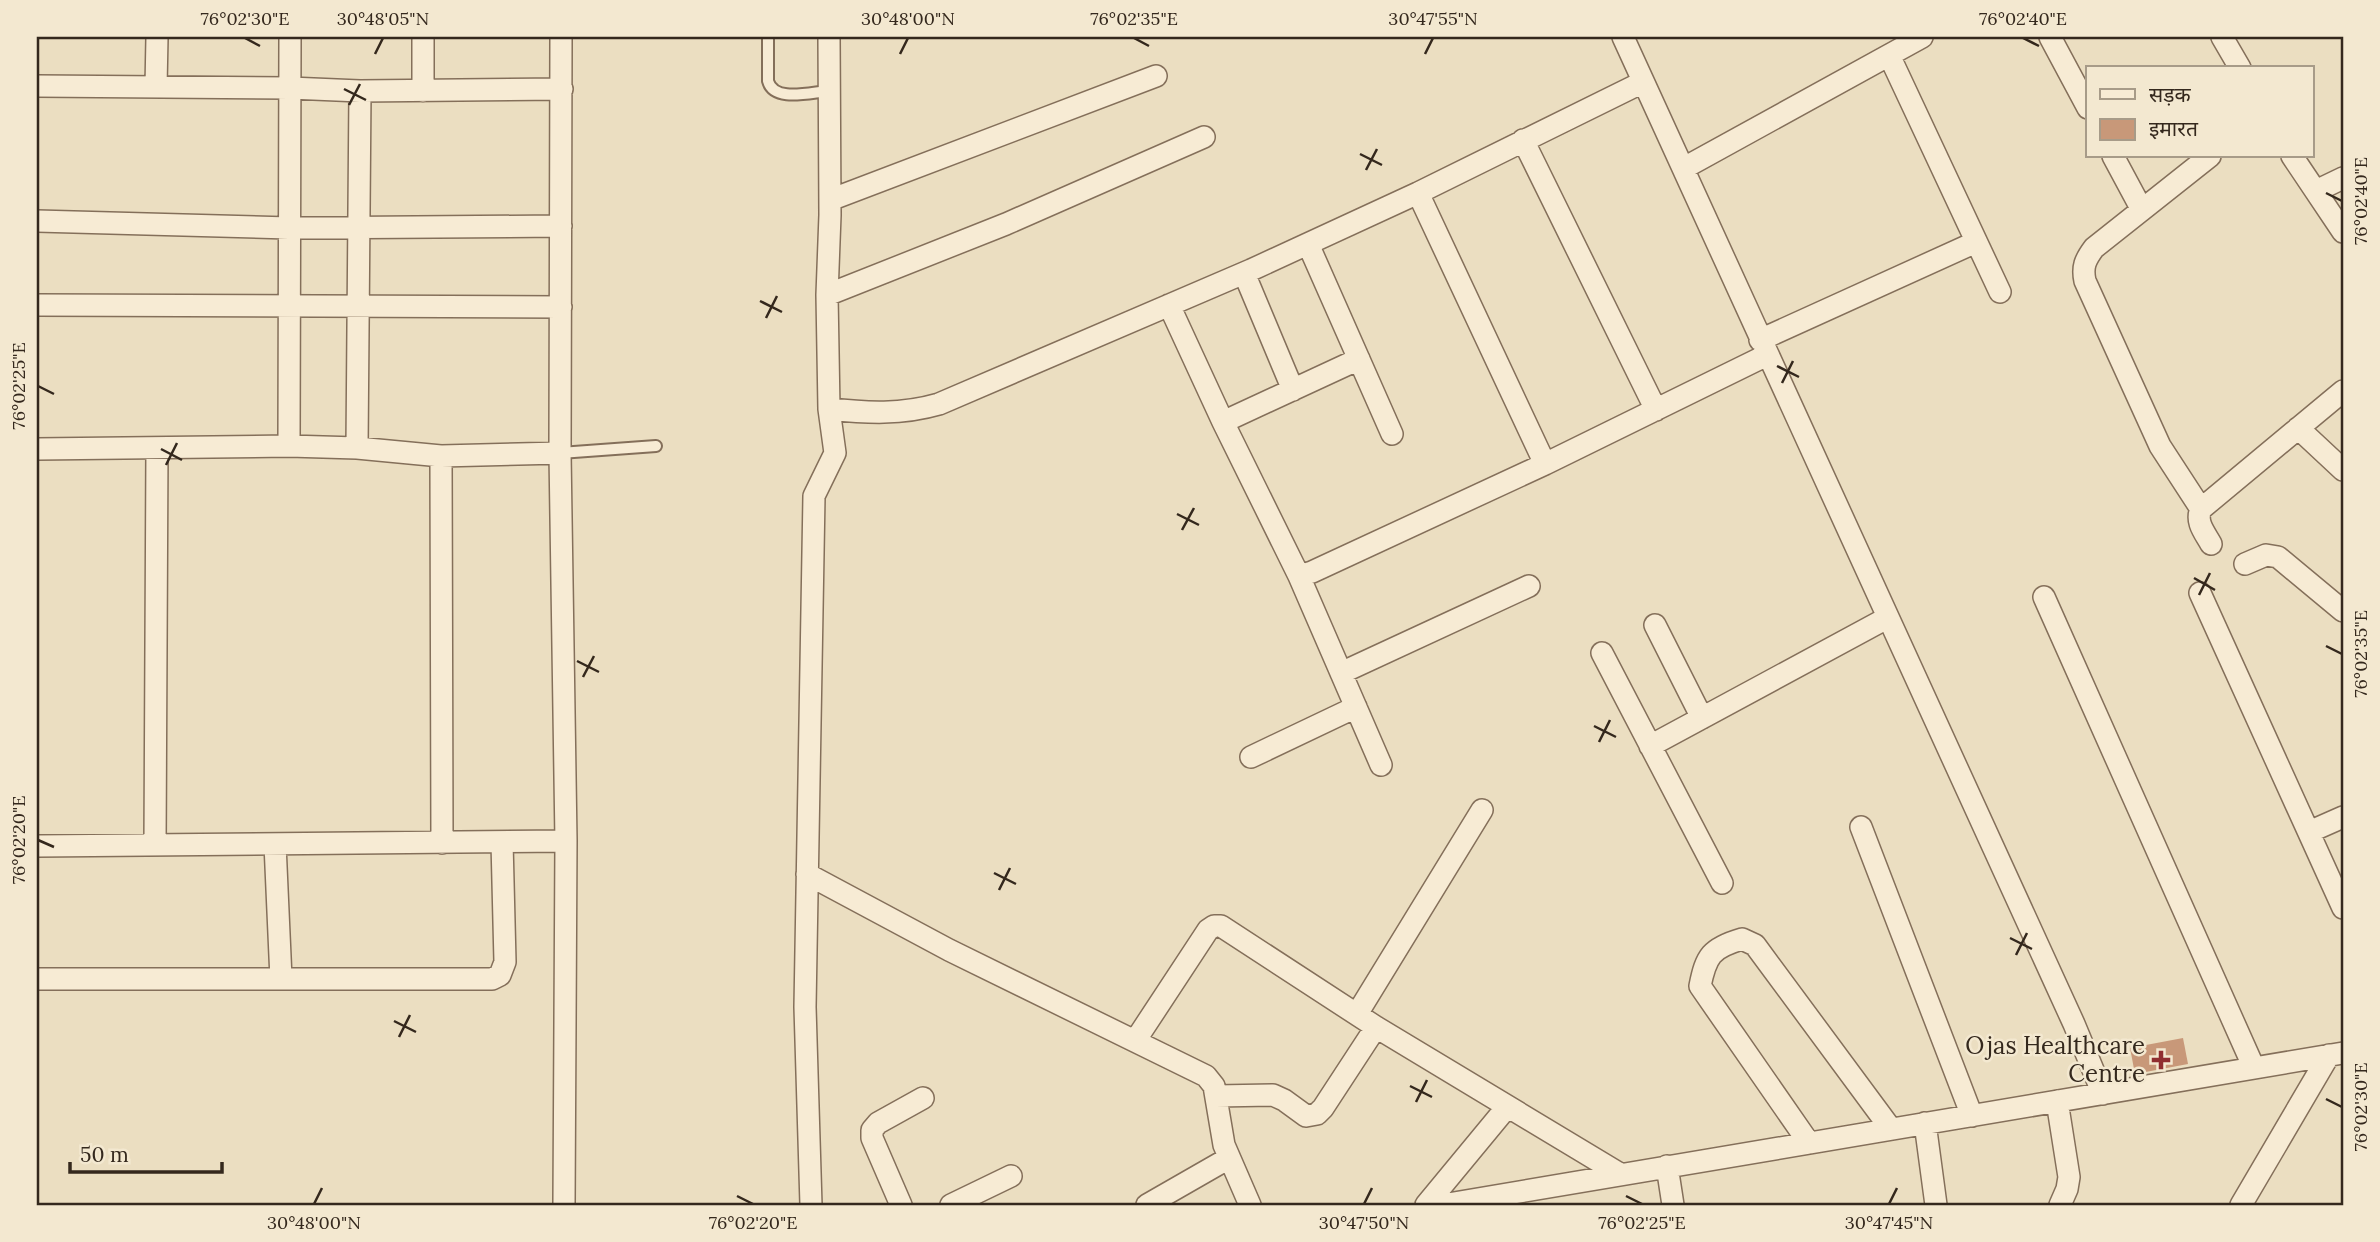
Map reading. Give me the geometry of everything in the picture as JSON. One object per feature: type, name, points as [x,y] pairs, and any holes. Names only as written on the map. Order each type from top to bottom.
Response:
[{"type":"street","points":[[156,87],[157,37]]},
{"type":"street","points":[[289,446],[290,37]]},
{"type":"street","points":[[423,37],[423,90]]},
{"type":"street","points":[[561,37],[560,453],[566,841],[564,1205]]},
{"type":"street","points":[[811,1205],[805,1007],[814,496],[835,453],[829,409],[827,295],[830,200],[829,37]]},
{"type":"street","points":[[1623,37],[2103,1094]]},
{"type":"street","points":[[1684,168],[1922,37]]},
{"type":"street","points":[[2050,37],[2086,104]]},
{"type":"street","points":[[2222,37],[2239,66]]},
{"type":"street","points":[[1889,55],[2000,292]]},
{"type":"street","points":[[830,200],[1156,76]]},
{"type":"street","points":[[829,409],[865,413],[901,412],[939,404],[1308,244],[1643,82]]},
{"type":"street","points":[[37,86],[360,91],[562,89]]},
{"type":"street","points":[[357,448],[360,91]]},
{"type":"street","points":[[827,295],[1006,224],[1204,137]]},
{"type":"street","points":[[1523,140],[1656,410]]},
{"type":"street","points":[[2114,158],[2142,210]]},
{"type":"street","points":[[2201,509],[2160,446],[2085,281],[2083,270],[2086,259],[2094,248],[2207,158]]},
{"type":"street","points":[[2292,158],[2343,232]]},
{"type":"street","points":[[2316,191],[2343,178]]},
{"type":"street","points":[[1418,193],[1545,464]]},
{"type":"street","points":[[37,221],[289,228],[561,226]]},
{"type":"street","points":[[1299,576],[1545,464],[1656,410],[1763,347],[1976,242]]},
{"type":"street","points":[[1308,244],[1392,434]]},
{"type":"street","points":[[1244,273],[1293,390]]},
{"type":"street","points":[[37,305],[561,307]]},
{"type":"street","points":[[1169,305],[1299,576],[1381,765]]},
{"type":"street","points":[[1223,422],[1359,359]]},
{"type":"street","points":[[2211,544],[2199,522],[2201,509],[2343,391]]},
{"type":"street","points":[[2298,428],[2343,471]]},
{"type":"street","points":[[37,449],[289,446],[357,448],[441,456],[560,453]]},
{"type":"street","points":[[155,845],[157,448]]},
{"type":"street","points":[[441,456],[442,843]]},
{"type":"street","points":[[2245,565],[2266,555],[2278,557],[2343,611]]},
{"type":"street","points":[[1341,673],[1529,586]]},
{"type":"street","points":[[2200,593],[2343,908]]},
{"type":"street","points":[[2044,597],[2254,1068]]},
{"type":"street","points":[[1650,746],[1887,618]]},
{"type":"street","points":[[1655,625],[1702,718]]},
{"type":"street","points":[[1602,653],[1722,883]]},
{"type":"street","points":[[1251,757],[1356,707]]},
{"type":"street","points":[[1357,1014],[1482,810]]},
{"type":"street","points":[[2309,832],[2343,817]]},
{"type":"street","points":[[1861,827],[1972,1116]]},
{"type":"street","points":[[37,846],[566,841]]},
{"type":"street","points":[[37,979],[486,980],[500,975],[505,962],[502,842]]},
{"type":"street","points":[[275,844],[282,979]]},
{"type":"street","points":[[807,874],[949,950],[1206,1076],[1214,1086],[1229,1158],[1250,1205]]},
{"type":"street","points":[[1135,1041],[1208,930],[1214,926],[1230,931],[1376,1027],[1620,1174]]},
{"type":"street","points":[[1809,1143],[1700,986],[1705,961],[1726,944],[1742,939],[1755,945],[1891,1129]]},
{"type":"street","points":[[1216,1096],[1273,1095],[1306,1116],[1317,1114],[1376,1027]]},
{"type":"street","points":[[1441,1205],[2336,1054]]},
{"type":"street","points":[[2241,1205],[2336,1054]]},
{"type":"street","points":[[901,1205],[872,1138],[872,1130],[878,1123],[923,1098]]},
{"type":"street","points":[[2057,1101],[2069,1177],[2060,1205]]},
{"type":"street","points":[[1426,1205],[1507,1107]]},
{"type":"street","points":[[1925,1124],[1936,1205]]},
{"type":"street","points":[[1147,1205],[1229,1158]]},
{"type":"street","points":[[1667,1167],[1674,1205]]},
{"type":"street","points":[[951,1205],[1011,1176]]},
{"type":"lane","points":[[768,37],[770,88],[776,93],[784,94],[830,91]]},
{"type":"lane","points":[[560,453],[656,446]]},
{"type":"building","points":[[2183,1038],[2188,1064],[2135,1074],[2130,1048]]},
{"type":"place","name":"Ojas Healthcare Centre","points":[[2161,1060]]}]
